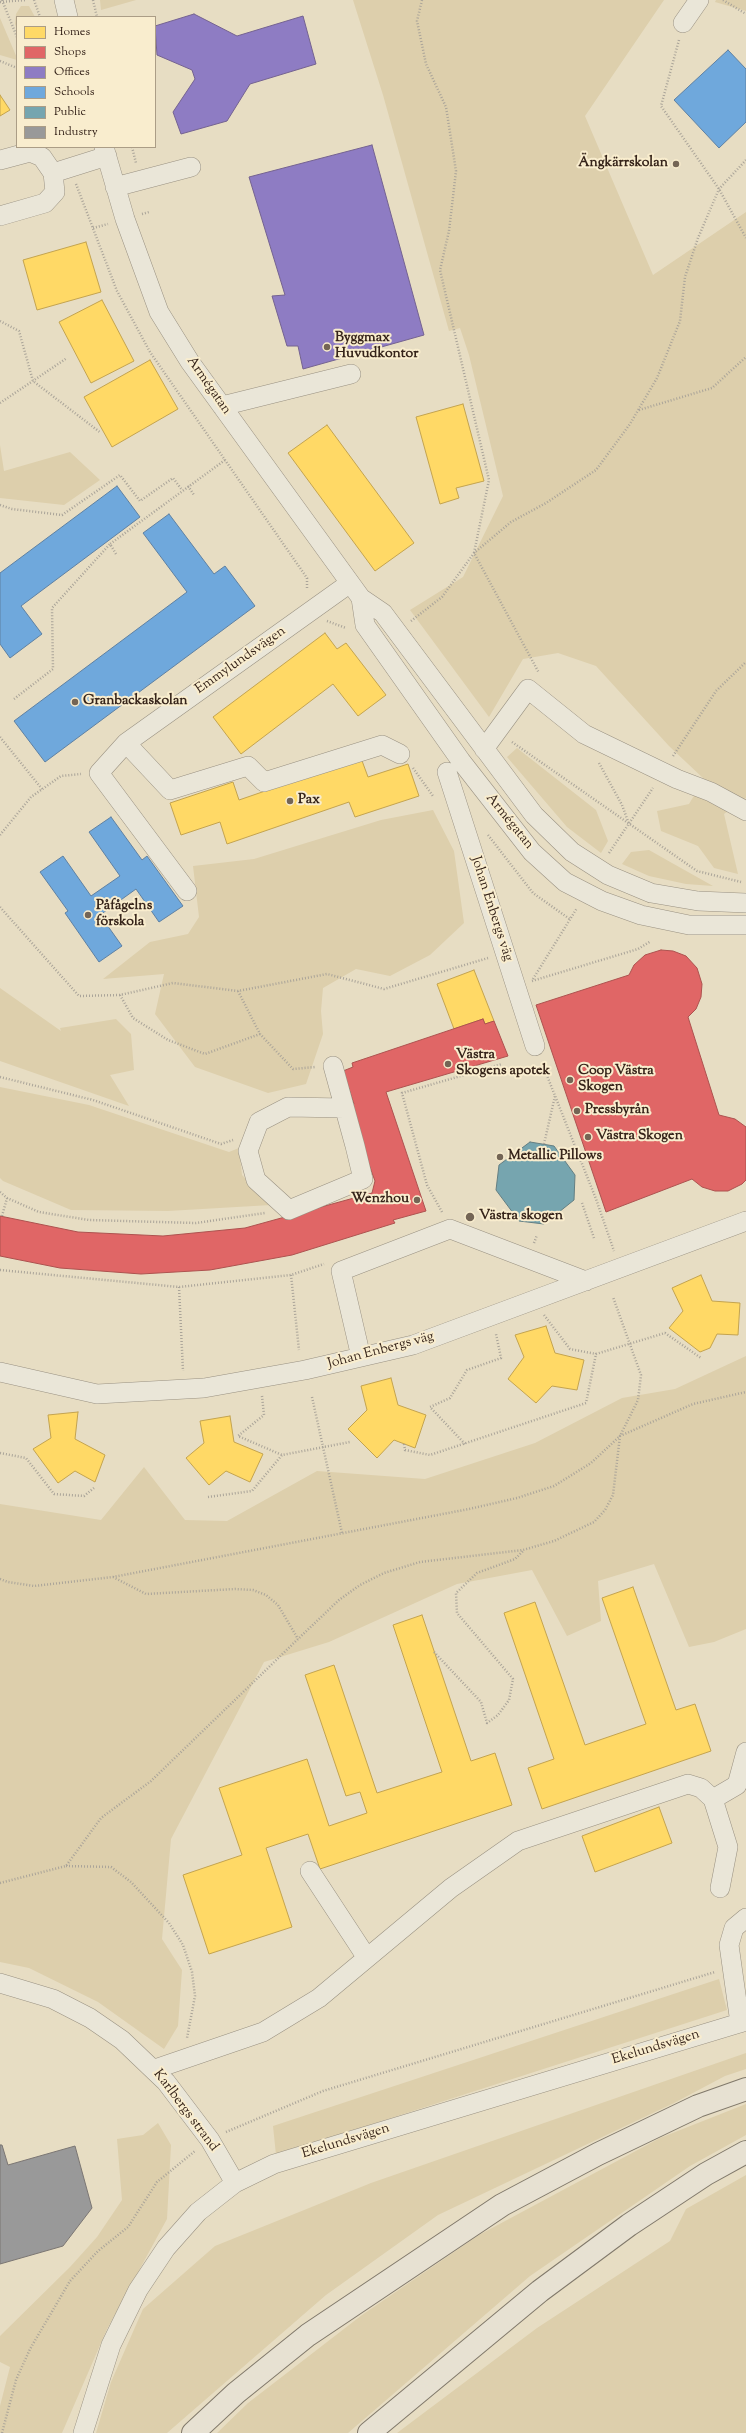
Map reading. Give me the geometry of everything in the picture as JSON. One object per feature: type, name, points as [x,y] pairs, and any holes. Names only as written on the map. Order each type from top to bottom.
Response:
[{"type":"highway","points":[[193,2433],[236,2393],[308,2336],[502,2205],[598,2154],[684,2113],[746,2089]]},
{"type":"highway","points":[[369,2433],[553,2282],[629,2225],[706,2174],[746,2152]]},
{"type":"street","points":[[64,0],[68,16]]},
{"type":"street","points":[[683,23],[699,0]]},
{"type":"street","points":[[0,160],[30,152],[42,157],[61,171]]},
{"type":"street","points":[[61,171],[106,152]]},
{"type":"street","name":"Armégatan","points":[[106,152],[124,219],[159,312],[190,362],[361,598],[383,613],[534,815],[572,852],[608,875],[651,893],[698,901],[744,903]]},
{"type":"street","points":[[115,187],[191,167]]},
{"type":"street","points":[[0,216],[45,202],[55,192],[61,171]]},
{"type":"street","points":[[222,406],[351,374]]},
{"type":"street","name":"Emmylundsvägen","points":[[99,773],[126,743],[350,583]]},
{"type":"street","name":"Armégatan","points":[[361,598],[365,625],[461,761],[532,852],[565,882],[602,901],[641,915],[689,925],[745,930]]},
{"type":"street","points":[[484,749],[528,689],[584,734],[663,773],[711,792],[746,811]]},
{"type":"street","points":[[126,743],[170,790],[248,766],[264,782],[382,745],[400,754]]},
{"type":"street","name":"Johan Enbergs väg","points":[[447,772],[535,1046]]},
{"type":"street","points":[[99,773],[187,891]]},
{"type":"street","points":[[744,903],[745,930]]},
{"type":"street","points":[[333,1066],[363,1179],[289,1210],[256,1180],[248,1151],[259,1122],[288,1107],[344,1108]]},
{"type":"street","points":[[361,1357],[341,1271],[452,1221],[586,1281]]},
{"type":"street","name":"Johan Enbergs väg","points":[[0,1372],[97,1394],[184,1389],[260,1379],[413,1345],[746,1221]]},
{"type":"street","points":[[713,1799],[737,1785],[746,1752]]},
{"type":"street","points":[[155,2069],[263,2032],[319,1998],[451,1888],[518,1841],[688,1784],[701,1788],[713,1799],[728,1846],[720,1888]]},
{"type":"street","points":[[310,1871],[367,1958]]},
{"type":"street","points":[[743,2022],[729,1945],[734,1928],[746,1918]]},
{"type":"street","name":"Karlbergs strand","points":[[0,1983],[53,1999],[90,2018],[122,2040],[155,2069],[210,2140],[235,2183]]},
{"type":"street","name":"Ekelundsvägen","points":[[82,2433],[111,2345],[138,2290],[166,2248],[198,2212],[235,2183],[274,2164],[743,2022]]},
{"type":"path","points":[[16,34],[2,1],[26,0]]},
{"type":"path","points":[[34,0],[40,16]]},
{"type":"path","points":[[93,0],[97,16]]},
{"type":"path","points":[[422,0],[417,21],[426,64],[446,107],[456,171],[449,231],[440,270],[489,480],[474,553],[540,675]]},
{"type":"path","points":[[723,0],[746,14]]},
{"type":"path","points":[[683,23],[661,106],[719,189],[746,238]]},
{"type":"path","points":[[0,61],[16,68]]},
{"type":"path","points":[[396,632],[442,597],[474,553],[511,522],[546,503],[596,470],[639,410],[657,378],[680,321],[685,277],[698,238],[719,189],[746,160]]},
{"type":"path","points":[[61,171],[117,291],[150,352],[307,578],[307,592],[317,607],[329,623],[346,627],[350,632]]},
{"type":"path","points":[[0,321],[19,331],[32,381],[101,433]]},
{"type":"path","points":[[639,410],[712,388],[746,357]]},
{"type":"path","points":[[0,403],[67,358]]},
{"type":"path","points":[[14,699],[53,669],[52,608],[110,544],[225,460]]},
{"type":"path","points":[[0,505],[12,509],[62,515],[120,475],[140,501],[173,478],[182,490]]},
{"type":"path","points":[[188,486],[194,494]]},
{"type":"path","points":[[110,544],[116,554]]},
{"type":"path","points":[[608,855],[716,691],[746,662]]},
{"type":"path","points":[[584,734],[622,805],[629,824],[697,871],[746,884]]},
{"type":"path","points":[[0,737],[42,789]]},
{"type":"path","points":[[0,835],[31,797],[61,776],[99,773]]},
{"type":"path","points":[[487,832],[498,850],[533,893],[571,920]]},
{"type":"path","points":[[520,998],[571,920],[579,905]]},
{"type":"path","points":[[0,908],[79,996],[120,995],[173,983],[238,990],[327,974],[384,989],[505,953]]},
{"type":"path","points":[[532,981],[638,949],[651,941]]},
{"type":"path","points":[[238,990],[260,1034],[293,1069],[333,1066]]},
{"type":"path","points":[[120,995],[133,1018],[168,1040],[205,1054],[260,1034]]},
{"type":"path","points":[[535,1046],[596,1199],[619,1268]]},
{"type":"path","points":[[452,1221],[428,1185],[402,1093],[502,1064]]},
{"type":"path","points":[[0,1077],[93,1100],[221,1144],[256,1131]]},
{"type":"path","points":[[544,1144],[555,1095]]},
{"type":"path","points":[[0,1192],[7,1198],[38,1212],[88,1220],[196,1224],[289,1210]]},
{"type":"path","points":[[2,1216],[7,1198]]},
{"type":"path","points":[[582,1203],[594,1238]]},
{"type":"path","points":[[0,1270],[179,1286],[291,1275],[323,1264],[341,1271]]},
{"type":"path","points":[[291,1275],[299,1350]]},
{"type":"path","points":[[179,1286],[184,1389]]},
{"type":"path","points":[[66,1866],[101,1818],[151,1781],[339,1600],[360,1585],[384,1572],[420,1562],[523,1550],[554,1541],[594,1522],[605,1510],[613,1495],[620,1436],[638,1400],[640,1375],[613,1297]]},
{"type":"path","points":[[465,1444],[430,1406],[450,1398],[467,1370],[501,1358],[493,1315]]},
{"type":"path","points":[[546,1317],[570,1349],[596,1354],[629,1346],[665,1333],[700,1358]]},
{"type":"path","points":[[404,1444],[405,1450],[430,1455],[586,1403],[596,1354]]},
{"type":"path","points":[[260,1379],[264,1415],[238,1436],[282,1456],[350,1442]]},
{"type":"path","points":[[0,1579],[8,1582],[34,1586],[113,1577],[342,1534],[517,1498],[554,1486],[591,1463],[620,1436],[693,1404],[746,1392]]},
{"type":"path","points":[[312,1397],[342,1534]]},
{"type":"path","points":[[0,1453],[26,1458],[54,1494],[84,1496],[94,1488]]},
{"type":"path","points":[[208,1497],[252,1491],[282,1456]]},
{"type":"path","points":[[434,1652],[481,1702],[487,1723],[498,1715],[509,1700],[513,1679],[457,1613],[456,1593],[476,1573],[515,1559],[523,1550]]},
{"type":"path","points":[[113,1577],[146,1594],[235,1589],[253,1590],[266,1595],[278,1605],[298,1639]]},
{"type":"path","points":[[0,1883],[66,1866],[111,1867],[131,1882],[172,1928],[182,1945],[192,1972],[195,1996],[188,2028],[187,2057]]},
{"type":"path","points":[[2,2433],[16,2380],[30,2349],[70,2281],[98,2251],[128,2227],[157,2182],[170,2170],[210,2140],[250,2120],[323,2091],[732,1966]]},
{"type":"shaded area","points":[[100,0],[136,0],[101,10]]},
{"type":"shaded area","points":[[353,0],[664,0],[585,116],[653,275],[746,212],[746,798],[724,814],[738,874],[714,868],[698,846],[661,831],[657,811],[689,804],[704,779],[669,746],[596,666],[558,653],[523,659],[489,717],[410,610],[463,577],[503,496],[469,355],[460,328],[449,331],[383,95]]},
{"type":"shaded area","points":[[716,0],[746,0],[746,11],[715,2]]},
{"type":"shaded area","points":[[21,6],[29,6],[34,16],[16,16],[16,26],[15,24],[16,14]]},
{"type":"shaded area","points":[[0,18],[16,56],[16,60],[0,55]]},
{"type":"shaded area","points":[[0,445],[4,471],[70,452],[100,480],[64,505],[0,498]]},
{"type":"shaded area","points":[[517,748],[596,810],[608,841],[601,853],[567,827],[507,757]]},
{"type":"shaded area","points":[[433,810],[454,851],[464,923],[430,955],[390,976],[356,969],[323,988],[321,1011],[323,1034],[306,1084],[268,1093],[195,1067],[155,1014],[164,974],[103,979],[150,942],[188,934],[199,917],[193,866],[254,859],[381,820]]},
{"type":"shaded area","points":[[649,850],[713,886],[686,884],[649,876],[622,864],[631,852]]},
{"type":"shaded area","points":[[0,988],[61,1031],[60,1028],[116,1019],[131,1034],[134,1070],[110,1075],[129,1106],[0,1061]]},
{"type":"shaded area","points":[[0,1087],[89,1105],[229,1152],[239,1148],[242,1175],[271,1205],[168,1211],[71,1210],[3,1181],[0,1178]]},
{"type":"shaded area","points":[[746,1356],[746,1629],[714,1642],[689,1647],[654,1564],[598,1581],[601,1621],[567,1636],[532,1570],[457,1584],[329,1642],[264,1662],[171,1839],[162,1939],[182,1970],[178,2026],[164,2049],[98,2002],[29,1968],[0,1962],[0,1504],[101,1520],[144,1467],[185,1520],[227,1521],[317,1471],[425,1479],[535,1443],[622,1398],[675,1389]]},
{"type":"shaded area","points":[[719,1979],[727,2010],[276,2155],[273,2126]]},
{"type":"shaded area","points":[[746,2053],[746,2069],[725,2076],[674,2103],[438,2215],[326,2295],[167,2433],[96,2433],[111,2382],[143,2309],[215,2246],[371,2183]]},
{"type":"shaded area","points":[[746,2104],[746,2135],[690,2166],[530,2276],[348,2433],[217,2433],[248,2403],[362,2315],[479,2235],[660,2138]]},
{"type":"shaded area","points":[[158,2123],[171,2145],[167,2219],[107,2329],[62,2433],[0,2433],[0,2406],[10,2367],[0,2362],[0,2336],[70,2267],[97,2237],[122,2200],[117,2139],[143,2135]]},
{"type":"shaded area","points":[[746,2175],[746,2433],[397,2433],[537,2328],[670,2241],[686,2209]]},
{"type":"building: Homes","points":[[0,95],[10,110],[0,116]]},
{"type":"building: Homes","points":[[86,242],[101,292],[37,310],[23,260]]},
{"type":"building: Homes","points":[[102,300],[134,361],[91,383],[59,322]]},
{"type":"building: Homes","points":[[150,360],[178,409],[112,447],[84,397]]},
{"type":"building: Homes","points":[[463,404],[484,481],[456,488],[459,498],[440,504],[416,417]]},
{"type":"building: Homes","points":[[327,425],[414,543],[375,571],[288,453]]},
{"type":"building: Homes","points":[[325,633],[337,649],[346,643],[386,695],[358,716],[333,684],[241,754],[213,717]]},
{"type":"building: Homes","name":"Pax","points":[[361,758],[368,777],[408,764],[419,796],[355,817],[349,802],[227,844],[220,822],[181,835],[170,803],[233,782],[239,800]]},
{"type":"building: Homes","points":[[474,970],[494,1021],[485,1024],[483,1019],[454,1029],[437,984]]},
{"type":"building: Homes","points":[[701,1275],[712,1301],[740,1303],[738,1335],[717,1334],[710,1348],[700,1352],[669,1328],[683,1311],[672,1288]]},
{"type":"building: Homes","points":[[546,1326],[555,1353],[584,1360],[577,1390],[552,1386],[536,1403],[508,1379],[524,1357],[515,1335]]},
{"type":"building: Homes","points":[[391,1378],[398,1405],[426,1415],[415,1448],[394,1440],[377,1458],[348,1429],[367,1410],[361,1386]]},
{"type":"building: Homes","points":[[78,1412],[75,1439],[105,1455],[95,1482],[75,1471],[58,1483],[33,1449],[51,1438],[48,1415]]},
{"type":"building: Homes","points":[[230,1416],[234,1442],[263,1454],[250,1482],[226,1471],[209,1485],[186,1458],[204,1443],[200,1421]]},
{"type":"building: Homes","points":[[633,1587],[676,1710],[695,1704],[711,1751],[542,1809],[528,1768],[554,1759],[504,1613],[535,1602],[585,1745],[646,1724],[602,1598]]},
{"type":"building: Homes","points":[[422,1615],[471,1761],[495,1753],[512,1805],[320,1869],[308,1834],[266,1848],[292,1927],[209,1954],[183,1875],[242,1855],[219,1788],[307,1759],[329,1826],[367,1813],[360,1792],[346,1796],[305,1675],[334,1665],[377,1793],[442,1772],[393,1625]]},
{"type":"building: Homes","points":[[659,1807],[672,1843],[595,1872],[582,1836]]},
{"type":"building: Shops","points":[[661,950],[673,951],[686,956],[697,968],[702,984],[701,997],[696,1009],[688,1017],[719,1115],[735,1119],[746,1127],[746,1180],[742,1184],[728,1191],[715,1191],[702,1187],[692,1179],[606,1212],[536,1005],[629,975],[634,965],[645,955]]},
{"type":"building: Shops","points":[[483,1019],[485,1024],[494,1021],[508,1056],[386,1092],[426,1211],[393,1220],[395,1223],[292,1255],[210,1270],[141,1274],[60,1268],[0,1256],[0,1216],[78,1232],[163,1236],[245,1228],[372,1193],[375,1181],[348,1107],[354,1104],[343,1071],[353,1067],[352,1063]]},
{"type":"building: Offices","points":[[194,14],[237,36],[303,16],[316,64],[250,84],[227,121],[181,134],[173,112],[195,79],[192,70],[157,55],[156,26]]},
{"type":"building: Offices","points":[[372,145],[424,335],[303,369],[298,346],[287,346],[272,296],[285,295],[249,177]]},
{"type":"building: Schools","points":[[728,50],[746,69],[746,122],[719,148],[674,100]]},
{"type":"building: Schools","points":[[117,486],[140,517],[21,606],[42,634],[10,658],[0,644],[0,573]]},
{"type":"building: Schools","points":[[169,514],[214,574],[225,566],[255,606],[45,762],[14,721],[187,592],[143,533]]},
{"type":"building: Schools","points":[[111,817],[142,860],[147,856],[183,906],[159,922],[136,889],[100,915],[122,946],[99,962],[65,913],[68,911],[40,872],[63,856],[91,896],[120,876],[89,832]]},
{"type":"building: Public","points":[[530,1142],[554,1146],[575,1175],[574,1200],[544,1224],[519,1221],[496,1190],[499,1165]]},
{"type":"building: Industry","points":[[0,2145],[2,2145],[8,2165],[75,2146],[92,2208],[63,2246],[0,2264]]},
{"type":"place","name":"Ängkärrskolan","points":[[676,164]]},
{"type":"place","name":"Byggmax Huvudkontor","points":[[327,347]]},
{"type":"place","name":"Granbackaskolan","points":[[75,702]]},
{"type":"place","name":"Pax","points":[[290,801]]},
{"type":"place","name":"Påfågelns förskola","points":[[88,915]]},
{"type":"place","name":"Västra Skogens apotek","points":[[448,1064]]},
{"type":"place","name":"Coop Västra Skogen","points":[[570,1080]]},
{"type":"place","name":"Pressbyrån","points":[[577,1111]]},
{"type":"place","name":"Västra Skogen","points":[[588,1137]]},
{"type":"place","name":"Metallic Pillows","points":[[500,1157]]},
{"type":"place","name":"Wenzhou","points":[[417,1200]]},
{"type":"place","name":"Västra skogen","points":[[470,1217]]}]
